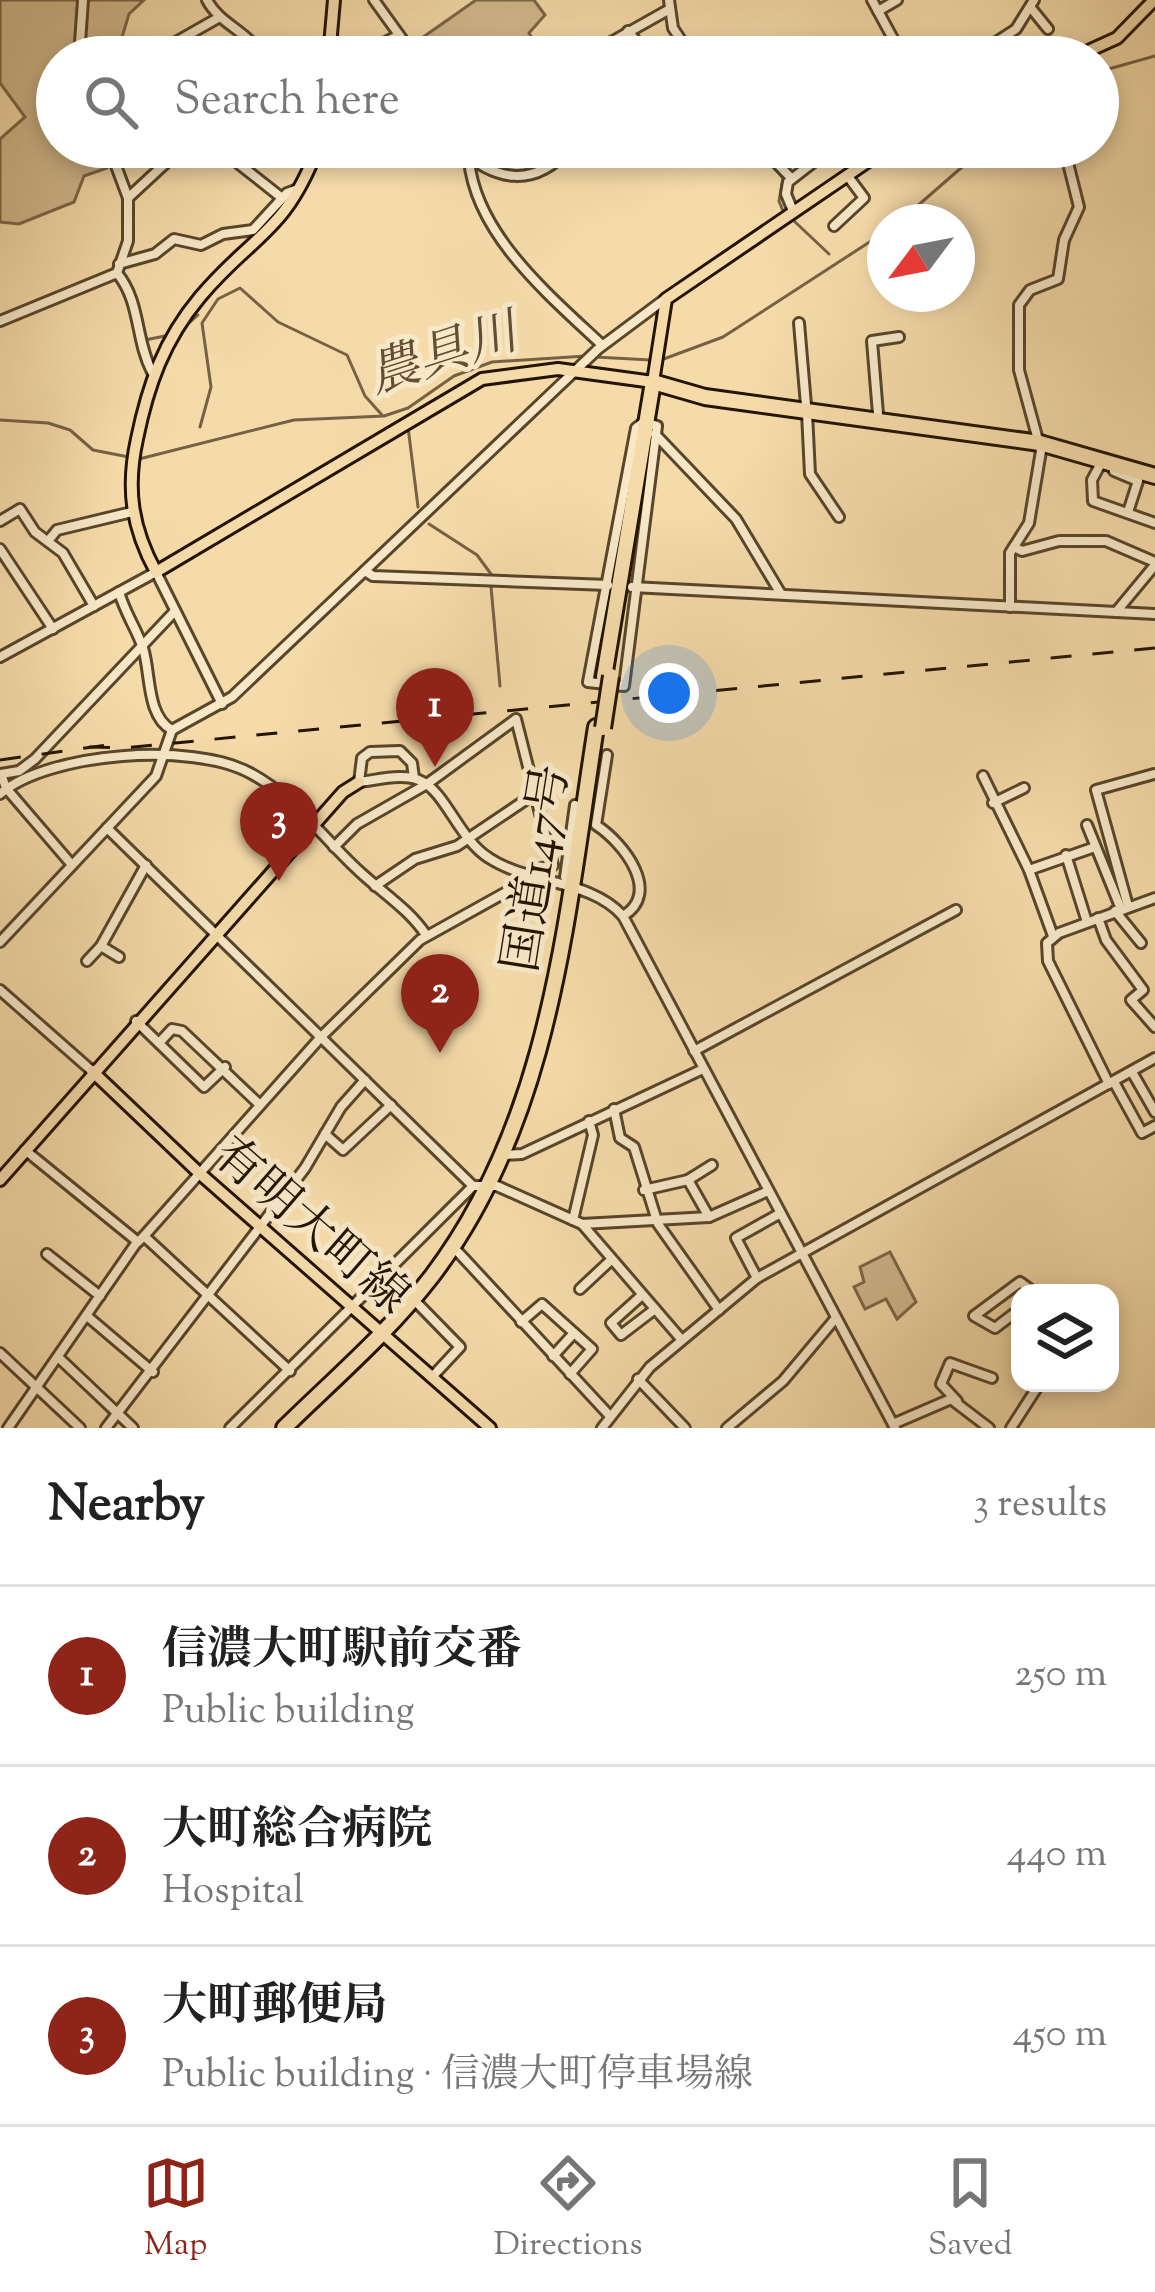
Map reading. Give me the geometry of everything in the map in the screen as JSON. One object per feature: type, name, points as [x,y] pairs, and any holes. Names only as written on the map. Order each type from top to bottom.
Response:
[{"type":"highway","points":[[654,376],[807,408],[1039,440]]},
{"type":"highway","points":[[654,376],[705,397]]},
{"type":"highway","name":"国道147号","points":[[415,1302],[506,1156],[543,1042],[574,888],[650,427],[654,376]]},
{"type":"highway","points":[[650,427],[664,398],[705,397],[878,414],[1039,440],[1155,472]]},
{"type":"highway","name":"国道147号","points":[[296,1428],[386,1336],[458,1252],[486,1186]]},
{"type":"highway","name":"国道147号","points":[[284,1428],[386,1336]]},
{"type":"main road","points":[[331,36],[334,0]]},
{"type":"main road","points":[[1119,36],[1154,0]]},
{"type":"main road","points":[[310,168],[302,189],[274,228],[198,300],[152,372],[131,467],[132,512],[156,572],[468,385],[520,371],[579,367],[654,376],[666,298],[858,168]]},
{"type":"main road","points":[[1,1176],[213,934],[359,782]]},
{"type":"main road","name":"有明大町線","points":[[92,1071],[197,1171],[490,1428]]},
{"type":"street","points":[[80,36],[83,0]]},
{"type":"street","points":[[207,0],[218,18],[242,36]]},
{"type":"street","points":[[374,0],[400,36]]},
{"type":"street","points":[[872,0],[892,36]]},
{"type":"street","points":[[878,11],[897,0]]},
{"type":"street","points":[[1005,36],[1033,4],[1048,28]]},
{"type":"street","points":[[620,36],[668,5],[676,36]]},
{"type":"street","points":[[186,36],[218,18]]},
{"type":"street","points":[[628,31],[632,36]]},
{"type":"street","points":[[117,168],[128,198],[128,241],[118,269],[132,293],[141,347],[152,372]]},
{"type":"street","points":[[128,198],[156,168]]},
{"type":"street","points":[[244,168],[282,198]]},
{"type":"street","points":[[471,168],[478,207],[516,257],[599,348]]},
{"type":"street","points":[[489,168],[514,178],[530,178],[544,168]]},
{"type":"street","points":[[781,168],[790,178]]},
{"type":"street","points":[[793,211],[785,189],[790,178],[804,168]]},
{"type":"street","points":[[1010,607],[1014,547],[1033,509],[1039,440],[1018,370],[1018,312],[1025,294],[1054,282],[1063,266],[1064,240],[1078,208],[1069,168]]},
{"type":"street","points":[[834,226],[864,198],[848,175]]},
{"type":"street","points":[[0,321],[155,254],[174,239],[201,245],[223,234],[253,230],[282,198],[302,189]]},
{"type":"street","points":[[172,730],[222,704],[599,348],[666,298]]},
{"type":"street","points":[[799,323],[810,474],[839,517]]},
{"type":"street","points":[[878,414],[872,341],[899,337]]},
{"type":"street","points":[[650,427],[624,686],[588,682],[610,585],[636,428],[650,427]]},
{"type":"street","points":[[650,427],[736,519],[782,595]]},
{"type":"street","points":[[1128,512],[1138,481],[1098,464],[1094,501],[1155,523]]},
{"type":"street","points":[[0,521],[20,508],[63,553],[94,606]]},
{"type":"street","points":[[48,541],[58,530],[132,512]]},
{"type":"street","points":[[1014,547],[1022,551],[1059,541],[1106,541],[1155,563],[1115,613]]},
{"type":"street","points":[[0,549],[53,628]]},
{"type":"street","points":[[365,571],[610,585]]},
{"type":"street","points":[[0,657],[156,572],[222,704]]},
{"type":"street","points":[[632,587],[1155,614]]},
{"type":"street","points":[[119,592],[142,646],[156,709],[162,724],[172,730]]},
{"type":"street","points":[[72,865],[3,791],[1,774],[24,768],[175,611]]},
{"type":"street","points":[[8,1428],[141,1239],[321,1037],[426,935],[553,865],[516,719],[427,784],[357,824],[334,847]]},
{"type":"street","points":[[0,942],[156,776],[172,730]]},
{"type":"street","points":[[414,778],[408,756],[383,750],[362,758],[359,782],[414,778],[427,784],[467,840],[524,877],[605,900],[623,916],[894,1426],[944,1399],[957,1401]]},
{"type":"street","points":[[607,754],[596,826],[604,830],[642,888],[634,910],[623,916]]},
{"type":"street","points":[[3,791],[58,765],[167,755],[244,770],[314,824],[426,935]]},
{"type":"street","points":[[1122,909],[1096,790],[1154,774]]},
{"type":"street","points":[[983,776],[1029,870],[1053,936]]},
{"type":"street","points":[[993,803],[1024,788]]},
{"type":"street","points":[[375,886],[415,859],[467,840],[536,793]]},
{"type":"street","points":[[574,888],[565,877],[575,805]]},
{"type":"street","points":[[1087,825],[1142,944]]},
{"type":"street","points":[[107,828],[391,1106],[486,1186],[577,1222],[658,1224],[709,1217],[768,1191]]},
{"type":"street","points":[[1029,870],[1095,847]]},
{"type":"street","points":[[1066,855],[1087,922]]},
{"type":"street","points":[[87,961],[101,946],[146,865]]},
{"type":"street","points":[[1155,898],[1053,936],[1047,943],[1048,961],[1111,1083],[1142,1133],[1155,1126]]},
{"type":"street","points":[[694,1051],[956,910]]},
{"type":"street","points":[[1098,918],[1106,940],[1143,990],[1131,1000],[1155,1028]]},
{"type":"street","points":[[101,946],[118,957]]},
{"type":"street","points":[[0,990],[92,1071]]},
{"type":"street","points":[[136,1021],[204,1087],[225,1067]]},
{"type":"street","points":[[159,1043],[172,1029],[182,1031],[260,1105]]},
{"type":"street","points":[[602,1428],[638,1379],[757,1278],[1155,1058]]},
{"type":"street","points":[[506,1156],[703,1069]]},
{"type":"street","points":[[1132,1072],[1155,1112]]},
{"type":"street","points":[[106,1428],[261,1226],[365,1080]]},
{"type":"street","points":[[326,1134],[343,1150],[391,1106]]},
{"type":"street","points":[[614,1109],[620,1138],[634,1147],[658,1224],[718,1310]]},
{"type":"street","points":[[577,1222],[593,1136],[589,1121]]},
{"type":"street","points":[[24,1150],[141,1239],[290,1371]]},
{"type":"street","points":[[644,1190],[688,1180],[712,1165]]},
{"type":"street","points":[[688,1180],[709,1217]]},
{"type":"street","points":[[230,1428],[387,1268],[486,1186]]},
{"type":"street","points":[[757,1278],[736,1238],[779,1214]]},
{"type":"street","points":[[577,1222],[682,1339]]},
{"type":"street","points":[[458,1252],[609,1415]]},
{"type":"street","points":[[47,1254],[100,1296]]},
{"type":"street","points":[[580,1289],[611,1260]]},
{"type":"street","points":[[387,1268],[460,1347],[432,1377]]},
{"type":"street","points":[[1011,1288],[974,1314],[995,1328],[1011,1316]]},
{"type":"street","points":[[643,1295],[611,1323],[621,1335],[655,1309]]},
{"type":"street","points":[[521,1322],[542,1304],[592,1349],[570,1374]]},
{"type":"street","points":[[87,1316],[152,1372]]},
{"type":"street","points":[[728,1428],[783,1381],[836,1318]]},
{"type":"street","points":[[553,1356],[574,1333]]},
{"type":"street","points":[[0,1353],[80,1428]]},
{"type":"street","points":[[58,1358],[133,1428]]},
{"type":"street","points":[[944,1399],[943,1372],[953,1361],[992,1378]]},
{"type":"street","points":[[638,1379],[678,1426]]},
{"type":"street","points":[[941,1384],[989,1428]]},
{"type":"street","points":[[1011,1428],[1034,1392]]},
{"type":"shaded area","points":[[0,0],[144,0],[129,14],[122,36],[36,36],[36,168],[107,168],[84,176],[74,202],[19,224],[0,222],[0,139],[25,117],[0,83]]},
{"type":"shaded area","points":[[476,0],[534,0],[545,15],[531,36],[425,36]]},
{"type":"shaded area","points":[[890,1252],[916,1302],[897,1319],[886,1299],[865,1309],[854,1287],[864,1282],[860,1267]]},
{"type":"waterway","points":[[665,0],[673,36]]},
{"type":"waterway","name":"農具川","points":[[1119,66],[1155,56]]},
{"type":"waterway","points":[[774,168],[783,178],[779,201],[783,211]]},
{"type":"waterway","name":"農具川","points":[[920,204],[961,168]]},
{"type":"waterway","points":[[793,220],[829,254]]},
{"type":"waterway","name":"農具川","points":[[661,360],[723,337],[867,244]]},
{"type":"waterway","points":[[200,427],[211,387],[202,323],[218,299],[240,288],[278,322],[347,355],[365,396],[382,415]]},
{"type":"waterway","points":[[189,323],[198,315]]},
{"type":"waterway","points":[[145,340],[165,336],[173,327]]},
{"type":"waterway","name":"農具川","points":[[0,420],[48,423],[70,430],[93,450],[139,459],[294,420],[384,416],[408,408],[454,376],[492,362],[586,356]]},
{"type":"waterway","name":"農具川","points":[[595,357],[651,360]]},
{"type":"waterway","points":[[408,427],[418,507]]},
{"type":"waterway","points":[[429,524],[477,555],[491,574]]},
{"type":"waterway","points":[[491,587],[500,686]]},
{"type":"railway","points":[[89,747],[123,748],[1155,648]]},
{"type":"railway","points":[[0,760],[107,745]]},
{"type":"place","name":"信濃大町駅前交番","points":[[435,767]]},
{"type":"place","name":"大町郵便局","points":[[279,881]]},
{"type":"place","name":"大町総合病院","points":[[440,1053]]}]
